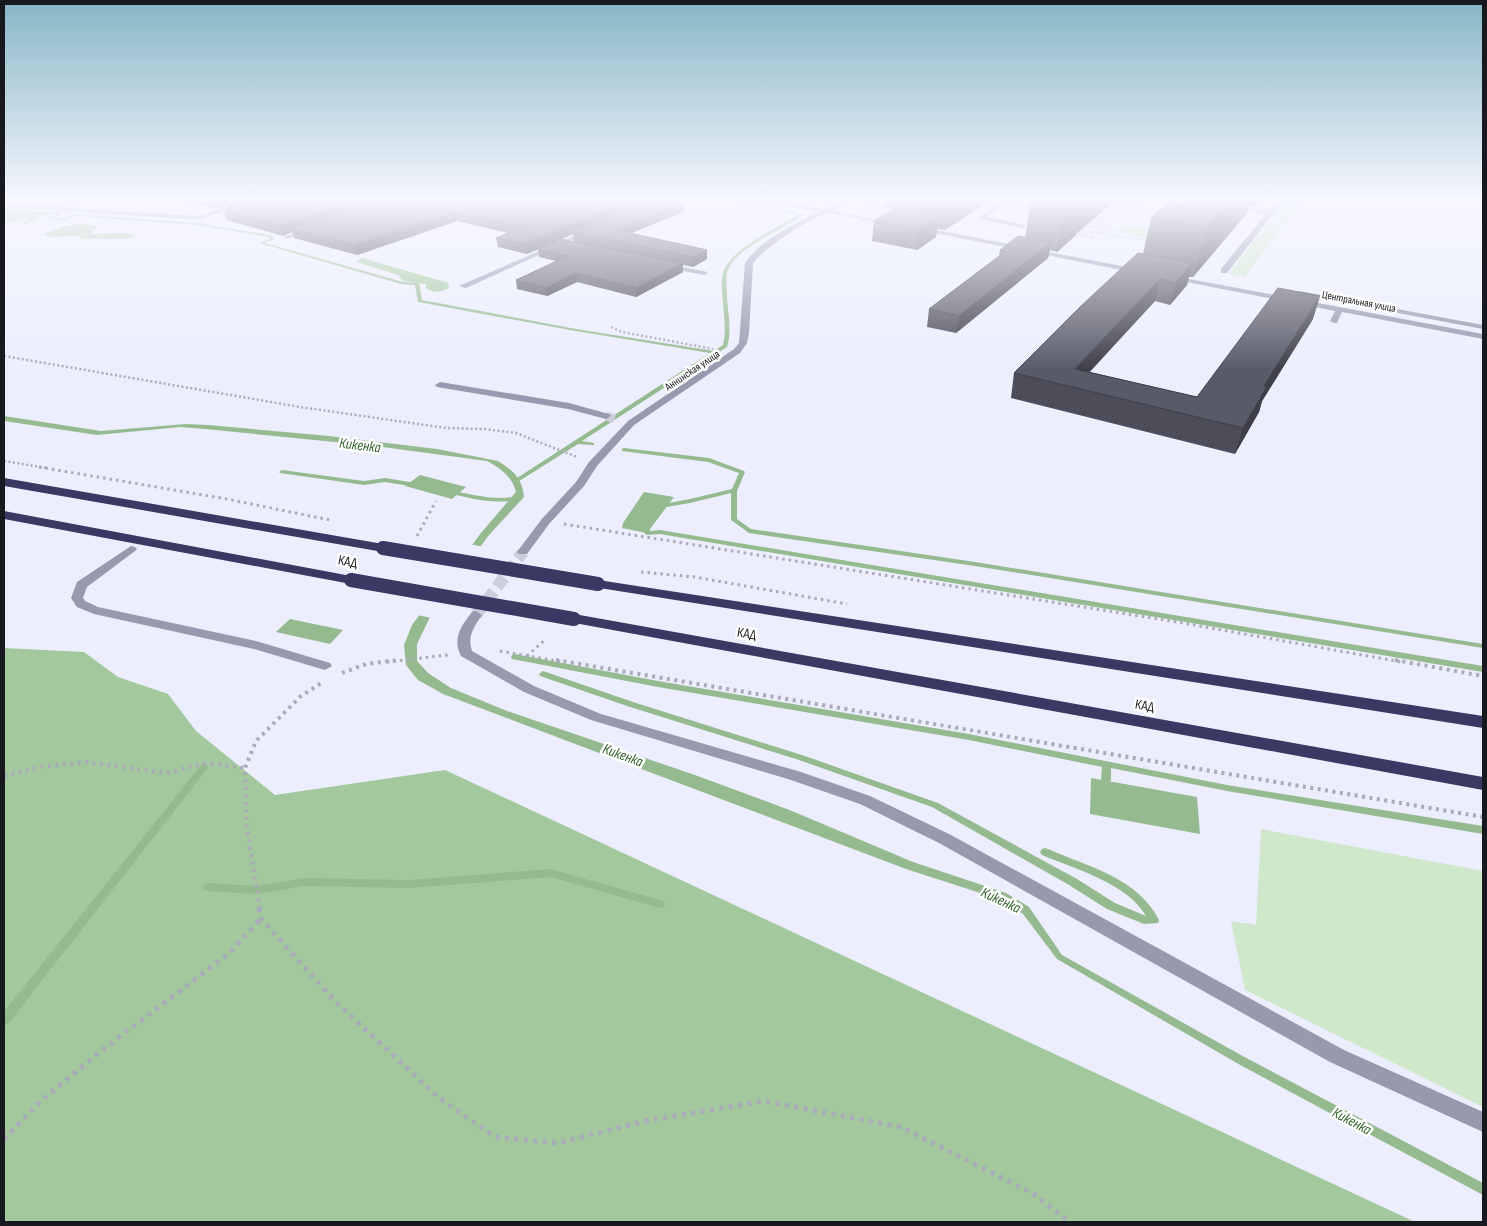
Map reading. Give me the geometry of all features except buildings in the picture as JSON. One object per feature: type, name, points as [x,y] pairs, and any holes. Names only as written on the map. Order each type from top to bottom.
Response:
[{"type":"highway","name":"КАД","points":[[4,482],[598,584],[1483,722]]},
{"type":"highway","name":"КАД","points":[[4,515],[351,580],[1483,784]]},
{"type":"street","points":[[463,286],[532,256]]},
{"type":"street","name":"Аннинская улица","points":[[631,423],[737,351],[746,333],[750,258],[752,256]]},
{"type":"street","points":[[1062,256],[1145,272]]},
{"type":"street","points":[[1103,256],[1123,260]]},
{"type":"street","points":[[1224,271],[1236,256]]},
{"type":"street","points":[[658,264],[704,273]]},
{"type":"street","points":[[1171,268],[1229,279]]},
{"type":"street","name":"Центральная улица","points":[[1164,276],[1483,336]]},
{"type":"street","points":[[1298,292],[1483,327]]},
{"type":"street","points":[[1334,321],[1340,309]]},
{"type":"street","points":[[440,385],[569,406],[606,416]]},
{"type":"street","points":[[618,420],[631,423]]},
{"type":"street","points":[[523,552],[545,522],[580,484],[592,464],[631,423]]},
{"type":"street","points":[[131,549],[81,585],[78,598],[81,604],[94,610],[256,644],[325,666]]},
{"type":"street","points":[[476,614],[462,636],[462,644],[466,653],[528,689],[596,716],[658,737],[796,776],[865,800],[945,839],[1337,1056],[1483,1122]]},
{"type":"path","points":[[611,327],[622,332],[712,348]]},
{"type":"path","points":[[4,356],[300,408],[446,428],[484,429],[516,433],[569,453]]},
{"type":"path","points":[[4,461],[227,499],[331,520]]},
{"type":"path","points":[[417,537],[436,501]]},
{"type":"path","points":[[545,522],[1178,622],[1483,676]]},
{"type":"path","points":[[527,656],[546,640]]},
{"type":"path","points":[[499,651],[1483,817]]},
{"type":"path","points":[[379,662],[450,655]]},
{"type":"path","points":[[288,709],[256,740],[245,768],[247,828],[261,919],[342,1008],[439,1098],[495,1136],[558,1143],[646,1121],[764,1102],[901,1127],[1034,1194],[1070,1222]]},
{"type":"path","points":[[4,776],[40,767],[86,762],[166,773],[206,764],[245,768]]},
{"type":"path","points":[[4,1139],[42,1100],[101,1051],[227,954],[261,919]]},
{"type":"shaded area","points":[[1242,256],[1260,256],[1245,277],[1228,274]]},
{"type":"shaded area","points":[[362,258],[449,283],[447,285],[450,287],[435,292],[426,288],[426,284],[403,281],[398,275],[356,262]]},
{"type":"shaded area","points":[[4,648],[84,652],[118,677],[168,694],[196,731],[275,795],[445,770],[1415,1222],[4,1222]]},
{"type":"shaded area","points":[[1261,829],[1483,871],[1483,1107],[1245,990],[1231,921],[1256,925]]},
{"type":"water","name":"Кикенка","points":[[4,416],[101,431],[186,424],[329,436],[437,449],[498,461],[509,468],[519,480],[524,497],[489,535],[434,609],[417,644],[417,661],[428,673],[451,688],[507,711],[695,775],[792,811],[913,862],[1006,893],[1029,907],[1062,955],[1239,1054],[1483,1183],[1483,1195],[1242,1066],[1057,959],[1023,914],[1002,900],[906,869],[443,694],[418,680],[406,665],[404,645],[412,625],[481,533],[516,492],[506,474],[487,461],[375,446],[180,427],[97,435],[4,421]]},
{"type":"water","points":[[420,475],[466,487],[452,499],[405,486]]},
{"type":"water","points":[[644,492],[674,497],[647,533],[622,528],[623,523]]},
{"type":"water","points":[[290,619],[343,630],[330,644],[276,632]]},
{"type":"water","points":[[1091,778],[1197,797],[1200,834],[1090,814]]},
{"type":"pier","points":[[469,544],[484,547],[432,618],[417,615]]},
{"type":"waterway","points":[[308,256],[403,283],[417,284],[420,301],[576,330],[713,352]]},
{"type":"waterway","points":[[516,481],[725,346],[727,337],[725,272],[736,256]]},
{"type":"waterway","points":[[578,442],[592,444]]},
{"type":"waterway","points":[[624,450],[709,460],[742,472],[734,491]]},
{"type":"waterway","points":[[282,472],[364,483],[385,480],[416,485]]},
{"type":"waterway","points":[[661,506],[734,491]]},
{"type":"waterway","points":[[734,491],[734,520],[749,531],[975,564],[1483,646]]},
{"type":"waterway","points":[[450,492],[475,498],[502,501],[519,498]]},
{"type":"waterway","points":[[647,523],[647,533],[660,532],[1483,669]]},
{"type":"waterway","points":[[515,657],[658,684],[969,737],[1227,788],[1483,830]]},
{"type":"waterway","points":[[543,674],[630,704],[802,758],[935,805],[1073,882],[1111,906],[1144,920],[1154,920],[1146,907],[1122,886],[1045,852]]},
{"type":"waterway","points":[[1106,780],[1107,765]]},
{"type":"waterway","points":[[4,1020],[204,767]]},
{"type":"waterway","points":[[208,887],[258,890],[305,882],[410,884],[550,873],[660,904]]},
{"type":"tunnel","points":[[606,416],[618,420]]},
{"type":"tunnel","points":[[476,615],[523,552]]}]
